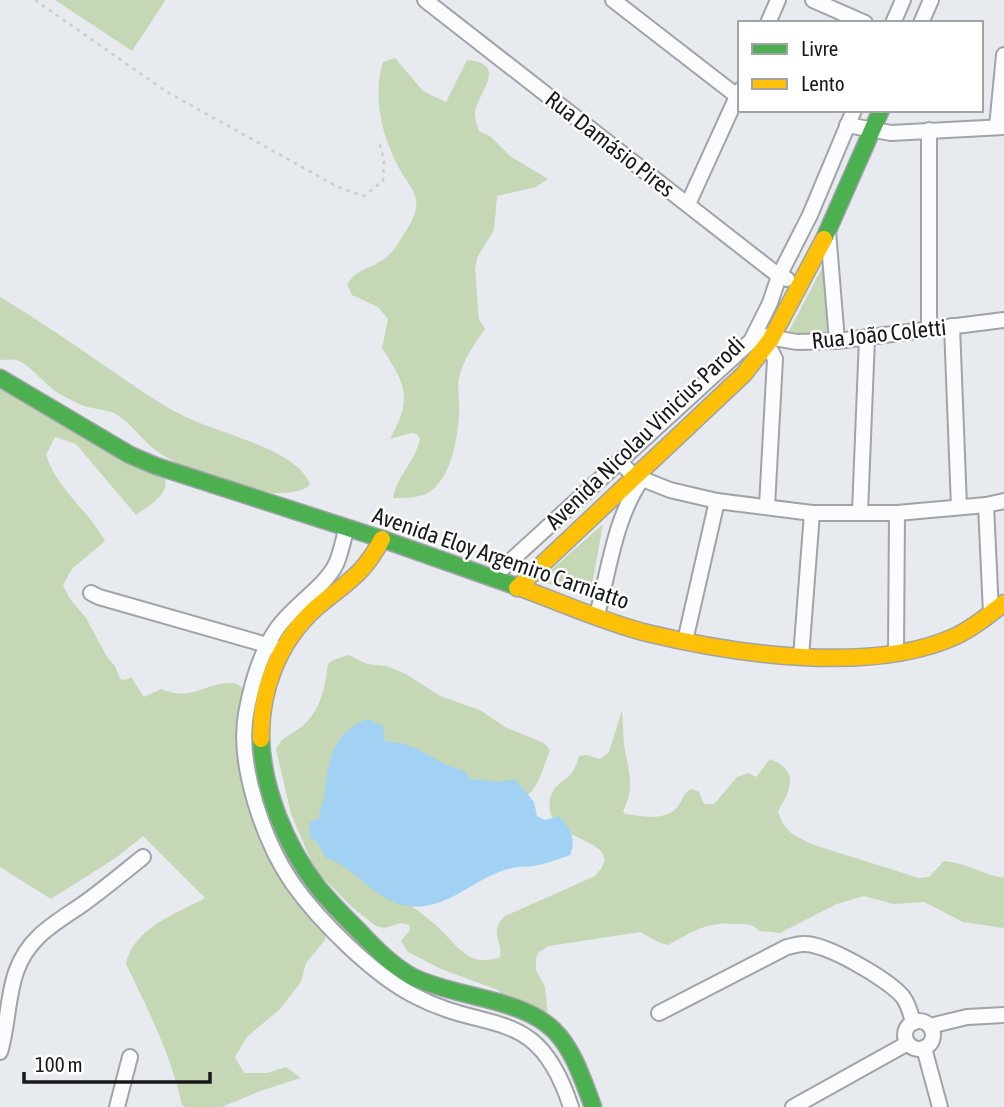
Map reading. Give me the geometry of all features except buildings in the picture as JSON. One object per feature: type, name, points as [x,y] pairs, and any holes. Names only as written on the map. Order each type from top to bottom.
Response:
[{"type":"street","name":"Rua Damásio Pires","points":[[425,0],[779,276],[799,283]]},
{"type":"street","points":[[613,0],[738,92]]},
{"type":"street","points":[[769,21],[778,0]]},
{"type":"street","points":[[813,0],[860,21]]},
{"type":"street","points":[[894,21],[904,0]]},
{"type":"street","points":[[922,21],[931,0]]},
{"type":"street","points":[[847,125],[891,133],[1000,127],[1004,55]]},
{"type":"street","points":[[688,204],[738,95]]},
{"type":"street","name":"Avenida Nicolau Vinicius Parodi","points":[[492,578],[760,340],[779,276],[810,215],[853,112]]},
{"type":"street","name":"Avenida Nicolau Vinicius Parodi","points":[[517,588],[639,478],[744,374],[760,340],[799,283],[828,232],[880,112]]},
{"type":"street","points":[[929,130],[929,328]]},
{"type":"street","points":[[828,232],[836,341]]},
{"type":"street","name":"Rua João Coletti","points":[[760,340],[836,341],[1004,320]]},
{"type":"street","points":[[952,326],[959,507]]},
{"type":"street","points":[[860,512],[867,338]]},
{"type":"street","points":[[760,340],[775,359],[768,506]]},
{"type":"street","name":"Avenida Eloy Argemiro Carniatto","points":[[0,378],[130,456],[382,538],[644,632],[741,651],[851,658],[896,652],[946,640],[978,624],[998,608]]},
{"type":"street","points":[[619,463],[639,478],[670,490],[717,501],[812,513],[897,513],[1004,501]]},
{"type":"street","points":[[597,615],[622,519],[639,478]]},
{"type":"street","points":[[685,641],[717,501]]},
{"type":"street","points":[[986,505],[998,608]]},
{"type":"street","points":[[801,656],[812,513]]},
{"type":"street","points":[[896,652],[897,513]]},
{"type":"street","points":[[347,528],[337,563],[326,578],[288,614],[267,645],[255,676],[243,733],[247,768],[256,806],[292,882],[316,912],[382,976],[415,996],[517,1030],[536,1042],[554,1064],[571,1107]]},
{"type":"street","points":[[382,538],[360,573],[312,611],[273,670],[262,703],[260,741],[270,792],[285,830],[309,874],[349,922],[396,965],[421,981],[507,1004],[541,1021],[556,1032],[568,1046],[593,1107]]},
{"type":"street","points":[[91,593],[285,651]]},
{"type":"street","points":[[0,1052],[15,975],[33,940],[48,926],[82,904],[143,857]]},
{"type":"street","points":[[659,1013],[787,947],[805,943],[828,950],[876,974],[893,986],[906,1000],[914,1023]]},
{"type":"street","points":[[930,1026],[933,1039],[924,1048],[915,1049],[908,1043],[906,1030],[914,1023],[921,1021],[930,1026],[967,1017],[1004,1015]]},
{"type":"street","points":[[793,1107],[908,1043]]},
{"type":"street","points":[[924,1048],[940,1107]]},
{"type":"street","points":[[117,1107],[130,1057]]},
{"type":"path","points":[[35,0],[167,92],[338,187],[364,195],[383,181],[384,160],[379,141]]},
{"type":"green space","points":[[55,0],[164,0],[165,1],[132,51]]},
{"type":"green space","points":[[395,58],[423,91],[446,102],[467,60],[487,68],[488,82],[476,107],[479,131],[490,136],[510,156],[548,179],[536,187],[497,196],[494,230],[478,256],[475,268],[479,319],[485,329],[466,358],[459,378],[457,437],[451,460],[441,480],[426,494],[393,498],[420,438],[411,433],[390,439],[402,412],[404,392],[397,372],[382,348],[388,319],[378,307],[352,295],[347,284],[359,272],[390,254],[415,212],[414,193],[388,144],[379,103],[378,89],[383,62]]},
{"type":"green space","points":[[823,266],[829,335],[787,335]]},
{"type":"green space","points":[[0,297],[172,410],[260,446],[292,463],[304,473],[310,485],[296,492],[277,493],[256,491],[211,478],[158,452],[114,413],[87,407],[61,395],[21,362],[0,360]]},
{"type":"green space","points":[[0,374],[165,478],[166,484],[161,495],[136,515],[76,444],[55,437],[46,455],[51,467],[105,541],[72,569],[63,585],[70,599],[86,618],[120,679],[131,677],[144,697],[161,689],[182,694],[221,684],[231,683],[241,687],[251,709],[249,779],[265,798],[264,828],[327,924],[325,940],[306,963],[301,982],[280,1009],[247,1037],[235,1057],[244,1073],[267,1073],[286,1067],[301,1078],[222,1107],[182,1105],[165,1050],[126,964],[130,951],[146,932],[169,916],[205,898],[143,836],[117,857],[51,899],[0,867]]},
{"type":"green space","points":[[603,524],[590,596],[539,581]]},
{"type":"green space","points":[[348,655],[367,664],[387,666],[406,674],[440,696],[480,710],[505,727],[544,743],[550,750],[535,786],[526,797],[519,800],[405,751],[380,737],[409,904],[459,949],[473,958],[490,960],[500,957],[497,927],[505,916],[595,876],[604,863],[603,854],[595,847],[559,826],[551,815],[550,800],[556,787],[573,771],[579,756],[600,759],[609,752],[622,710],[630,778],[629,793],[623,811],[625,814],[653,817],[667,814],[678,806],[691,789],[699,792],[704,804],[714,804],[737,777],[749,773],[756,777],[770,759],[786,769],[789,775],[789,788],[778,811],[783,824],[791,833],[811,844],[919,878],[929,877],[944,861],[1004,878],[1004,928],[963,922],[924,902],[893,904],[864,896],[837,904],[780,933],[759,931],[747,924],[727,923],[701,928],[668,945],[640,932],[549,946],[539,952],[536,970],[545,987],[548,1016],[558,1044],[523,1018],[498,990],[441,969],[408,952],[401,941],[410,930],[409,925],[401,923],[384,928],[376,926],[353,908],[315,870],[291,814],[276,749],[284,738],[308,721],[318,706],[328,664]]},
{"type":"water","points":[[367,719],[383,726],[385,741],[408,746],[465,771],[470,779],[501,782],[515,779],[534,802],[537,816],[545,820],[559,816],[566,825],[573,844],[570,855],[538,865],[498,872],[432,905],[403,905],[382,896],[346,868],[326,858],[317,842],[310,838],[309,823],[319,818],[334,750],[346,733]]},
{"type":"traffic: fast","points":[[824,239],[880,112]]},
{"type":"traffic: fast","points":[[0,378],[130,455],[156,466],[382,539],[521,588]]},
{"type":"traffic: fast","points":[[261,739],[266,778],[278,817],[295,853],[331,903],[383,955],[413,977],[501,1003],[540,1019],[565,1043],[593,1107]]},
{"type":"traffic: slow","points":[[517,588],[744,374],[771,339],[824,239]]},
{"type":"traffic: slow","points":[[261,739],[268,685],[282,651],[303,621],[368,562],[382,539]]},
{"type":"traffic: slow","points":[[521,588],[647,633],[720,648],[803,657],[885,655],[922,648],[962,633],[1004,603]]}]
